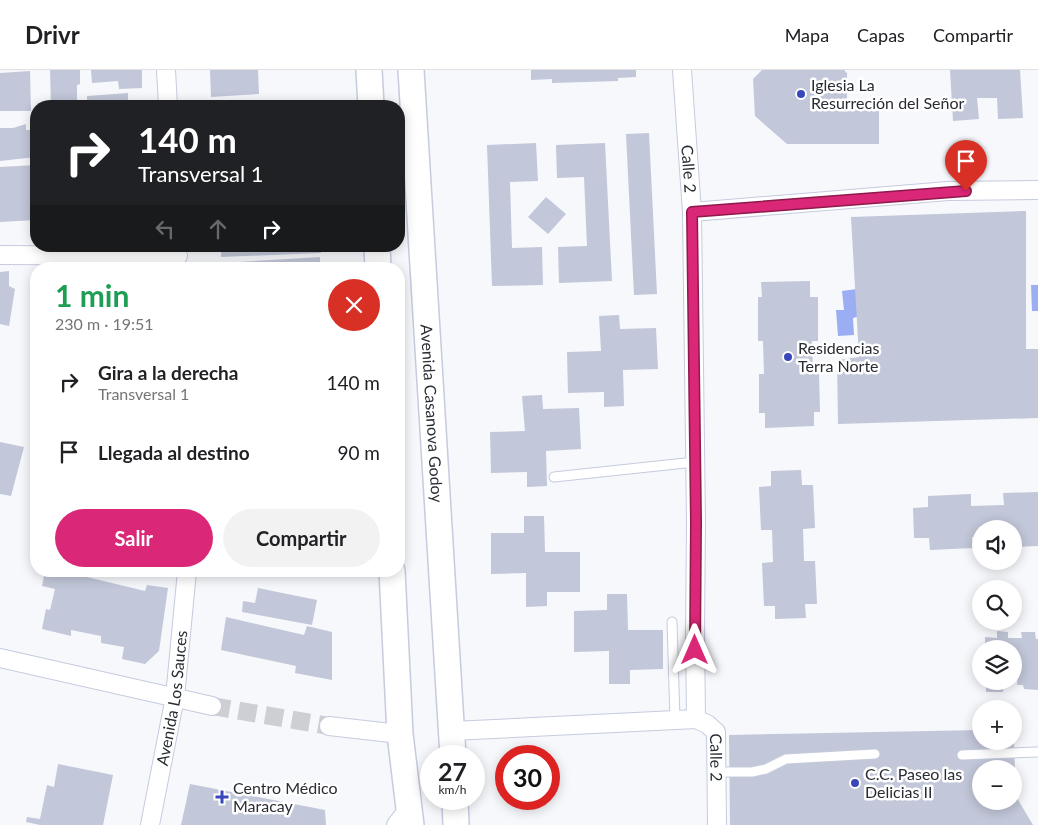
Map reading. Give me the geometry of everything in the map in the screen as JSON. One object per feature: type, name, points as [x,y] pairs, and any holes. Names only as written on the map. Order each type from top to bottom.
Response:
[{"type":"street","points":[[166,70],[168,100]]},
{"type":"street","points":[[369,70],[371,100]]},
{"type":"street","name":"Avenida Casanova Godoy","points":[[411,70],[453,745]]},
{"type":"street","name":"Calle 2","points":[[682,70],[692,212],[696,522],[694,633],[696,719],[708,724],[716,732],[717,825]]},
{"type":"street","points":[[692,212],[948,192],[1038,190]]},
{"type":"street","points":[[0,255],[178,257]]},
{"type":"street","name":"Avenida Los Sauces","points":[[150,825],[175,697],[186,577]]},
{"type":"street","points":[[392,577],[406,819]]},
{"type":"street","points":[[0,658],[212,706]]},
{"type":"street","points":[[452,731],[696,719]]},
{"type":"street","points":[[329,726],[400,734]]},
{"type":"street","points":[[455,810],[456,825]]},
{"type":"lane","points":[[554,477],[695,462]]},
{"type":"lane","points":[[672,622],[675,720]]},
{"type":"lane","points":[[962,755],[1038,752]]},
{"type":"lane","points":[[716,772],[752,772],[766,769],[786,759],[875,754]]},
{"type":"water","points":[[1031,285],[1038,285],[1038,311],[1032,311]]},
{"type":"water","points":[[857,289],[860,316],[853,318],[854,335],[838,336],[836,310],[844,310],[842,291]]},
{"type":"building","points":[[50,70],[80,70],[77,100],[51,100]]},
{"type":"building","points":[[91,70],[142,70],[142,88],[119,89],[118,81],[92,83]]},
{"type":"building","points":[[210,70],[258,70],[259,94],[211,97]]},
{"type":"building","points":[[531,70],[636,70],[636,77],[618,78],[618,81],[552,83],[552,79],[531,80]]},
{"type":"building","name":"Iglesia La Resurreción del Señor","points":[[762,70],[844,70],[847,73],[847,110],[879,110],[879,144],[787,144],[755,116],[753,79]]},
{"type":"building","points":[[950,70],[1020,70],[1023,118],[998,119],[997,98],[977,98],[979,119],[953,121]]},
{"type":"building","points":[[30,71],[30,111],[0,111],[0,73]]},
{"type":"building","points":[[128,93],[128,100],[87,100],[87,96]]},
{"type":"building","points":[[26,124],[26,130],[30,130],[30,158],[0,161],[0,128],[13,128]]},
{"type":"building","points":[[649,133],[657,294],[634,295],[626,134]]},
{"type":"building","points":[[536,143],[538,181],[510,182],[512,248],[542,247],[543,285],[492,286],[487,145]]},
{"type":"building","points":[[605,143],[612,281],[559,283],[558,247],[587,246],[584,177],[557,178],[556,145]]},
{"type":"building","points":[[30,165],[30,220],[0,222],[0,167]]},
{"type":"building","points":[[546,197],[566,214],[548,234],[528,217]]},
{"type":"building","points":[[1026,211],[1026,349],[1038,349],[1038,418],[838,424],[837,360],[859,357],[851,217]]},
{"type":"building","points":[[221,252],[321,252],[321,253],[221,257]]},
{"type":"building","points":[[320,257],[320,262],[239,262]]},
{"type":"building","points":[[9,271],[9,286],[15,289],[9,326],[0,324],[0,272]]},
{"type":"building","name":"Residencias Terra Norte","points":[[810,281],[810,297],[818,297],[818,341],[812,341],[813,373],[819,373],[820,412],[814,412],[814,426],[765,428],[765,413],[759,413],[759,374],[764,374],[763,341],[758,341],[758,297],[762,297],[761,282]]},
{"type":"building","points":[[619,315],[620,329],[656,328],[658,369],[623,370],[624,406],[604,407],[604,392],[568,393],[567,352],[601,351],[599,316]]},
{"type":"building","points":[[542,395],[543,409],[579,408],[581,449],[546,451],[547,486],[527,487],[527,472],[491,473],[490,432],[525,431],[522,396]]},
{"type":"building","points":[[0,442],[24,447],[11,496],[0,494]]},
{"type":"building","points":[[801,470],[802,485],[813,485],[815,528],[803,529],[804,561],[815,561],[817,604],[805,604],[806,618],[775,619],[775,606],[764,606],[762,563],[773,562],[772,530],[761,530],[759,487],[771,486],[771,471]]},
{"type":"building","points":[[1038,492],[1038,546],[1022,547],[1022,520],[972,520],[972,548],[930,550],[929,538],[914,538],[913,508],[928,507],[928,496],[971,494],[971,506],[1004,505],[1003,493]]},
{"type":"building","points":[[524,516],[544,516],[545,552],[580,552],[580,592],[547,592],[547,606],[526,607],[526,573],[491,574],[491,533],[524,533]]},
{"type":"building","points":[[44,577],[87,577],[145,591],[147,585],[168,588],[159,651],[145,664],[122,659],[124,647],[101,643],[101,636],[71,630],[71,636],[42,629],[46,609],[50,610],[55,589],[42,586]]},
{"type":"building","points":[[258,588],[317,600],[312,625],[242,612],[243,601],[255,603]]},
{"type":"building","points":[[607,594],[627,594],[628,630],[663,630],[663,669],[630,670],[630,684],[609,684],[609,651],[574,652],[574,611],[607,610]]},
{"type":"building","points":[[226,617],[304,635],[307,626],[332,632],[332,680],[295,673],[296,666],[221,650]]},
{"type":"building","points":[[997,631],[1008,632],[1008,638],[1022,638],[1021,632],[1035,632],[1036,639],[1038,639],[1038,690],[1024,689],[1022,685],[1022,640],[985,640],[985,637],[997,638]]},
{"type":"building","points":[[986,690],[1003,690],[1003,692],[986,692]]},
{"type":"building","name":"C.C. Paseo las Delicias II","points":[[972,730],[972,750],[1014,750],[1015,760],[972,760],[972,810],[1022,810],[1022,806],[1033,825],[730,825],[729,735]]},
{"type":"building","points":[[58,764],[113,775],[103,825],[40,825],[26,822],[27,817],[40,819],[47,785],[54,787]]},
{"type":"building","name":"Centro Médico Maracay","points":[[190,784],[325,810],[326,825],[181,825]]},
{"type":"tunnel","points":[[212,706],[329,726]]},
{"type":"place","name":"Iglesia La Resurreción del Señor","points":[[801,94]]},
{"type":"place","name":"Residencias Terra Norte","points":[[788,357]]},
{"type":"place","name":"C.C. Paseo las Delicias II","points":[[855,783]]},
{"type":"place","name":"Centro Médico Maracay","points":[[222,797]]},
{"type":"route","points":[[695,650],[696,522],[692,212],[966,191]]}]
